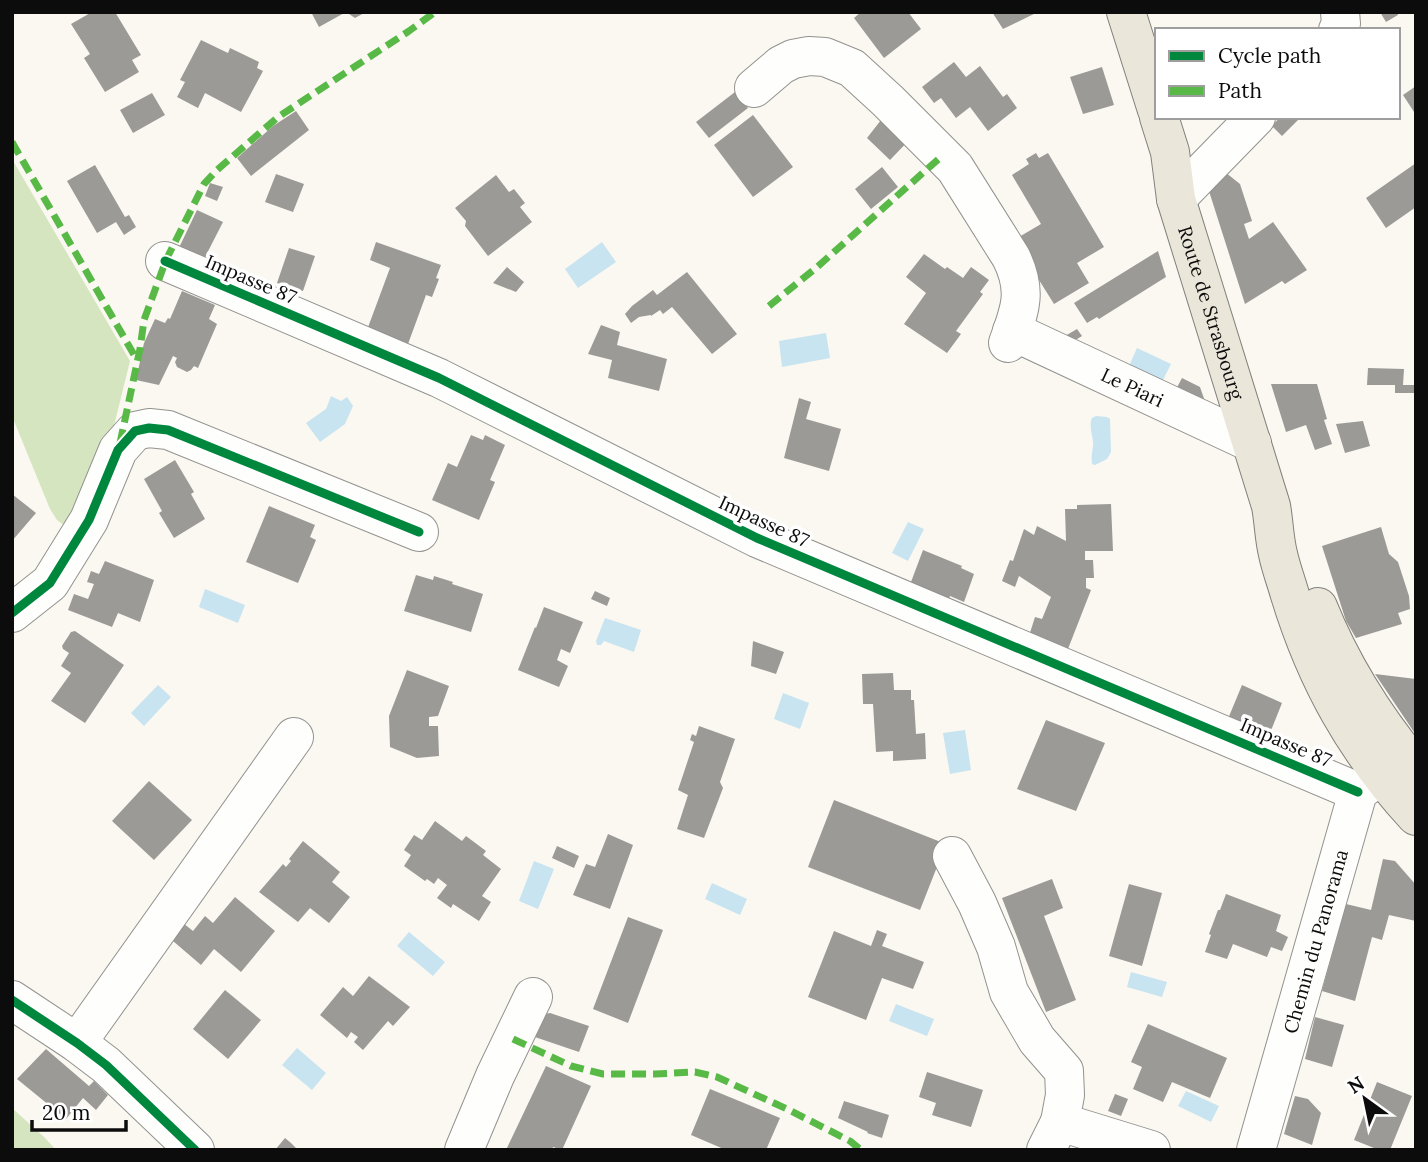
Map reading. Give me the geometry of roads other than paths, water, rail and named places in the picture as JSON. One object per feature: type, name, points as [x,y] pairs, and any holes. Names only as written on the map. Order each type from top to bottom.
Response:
[{"type":"main road","points":[[1126,12],[1155,104]]},
{"type":"main road","name":"Route de Strasbourg","points":[[1160,119],[1170,152],[1176,199],[1272,506],[1278,553],[1302,632],[1332,699],[1359,745],[1390,772],[1416,816]]},
{"type":"street","name":"Le Piari","points":[[754,88],[781,65],[793,59],[825,57],[852,68],[955,169],[1011,257],[1018,272],[1021,290],[1020,310],[1010,337],[1252,443]]},
{"type":"street","points":[[1176,199],[1254,119]]},
{"type":"street","name":"Impasse 87","points":[[165,261],[495,404],[757,538],[1390,772]]},
{"type":"street","points":[[12,613],[50,583],[89,520],[118,450],[135,431],[149,428],[168,430],[419,532]]},
{"type":"street","points":[[77,1043],[294,737]]},
{"type":"street","name":"Chemin du Panorama","points":[[1256,1150],[1390,772]]},
{"type":"street","points":[[952,856],[977,902],[996,947],[1009,992],[1037,1040],[1064,1071],[1065,1096],[1053,1136],[1151,1150]]},
{"type":"street","points":[[464,1150],[495,1076],[533,997]]},
{"type":"street","points":[[12,1000],[106,1065],[195,1150]]},
{"type":"water","points":[[602,242],[616,262],[578,288],[565,269]]},
{"type":"water","points":[[826,333],[830,358],[782,367],[779,341]]},
{"type":"water","points":[[1137,348],[1171,364],[1162,382],[1129,366]]},
{"type":"water","points":[[331,396],[341,401],[347,397],[353,406],[345,424],[320,442],[306,423],[326,409]]},
{"type":"water","points":[[1096,416],[1110,419],[1111,452],[1107,459],[1095,465],[1092,464],[1091,425],[1092,418]]},
{"type":"water","points":[[908,522],[924,529],[908,561],[892,553]]},
{"type":"water","points":[[205,589],[245,605],[238,623],[199,607]]},
{"type":"water","points":[[605,618],[641,630],[634,652],[604,641],[597,645]]},
{"type":"water","points":[[158,685],[171,697],[144,726],[131,713]]},
{"type":"water","points":[[783,693],[809,703],[800,729],[774,719]]},
{"type":"water","points":[[965,730],[971,770],[950,774],[943,733]]},
{"type":"water","points":[[534,861],[554,869],[538,909],[519,901]]},
{"type":"water","points":[[712,883],[747,899],[740,915],[705,899]]},
{"type":"water","points":[[409,932],[445,962],[433,976],[397,946]]},
{"type":"water","points":[[1131,972],[1167,982],[1162,997],[1127,987]]},
{"type":"water","points":[[896,1004],[934,1019],[927,1036],[889,1021]]},
{"type":"water","points":[[297,1048],[326,1073],[312,1090],[282,1065]]},
{"type":"water","points":[[1186,1091],[1219,1106],[1211,1122],[1178,1106]]}]
